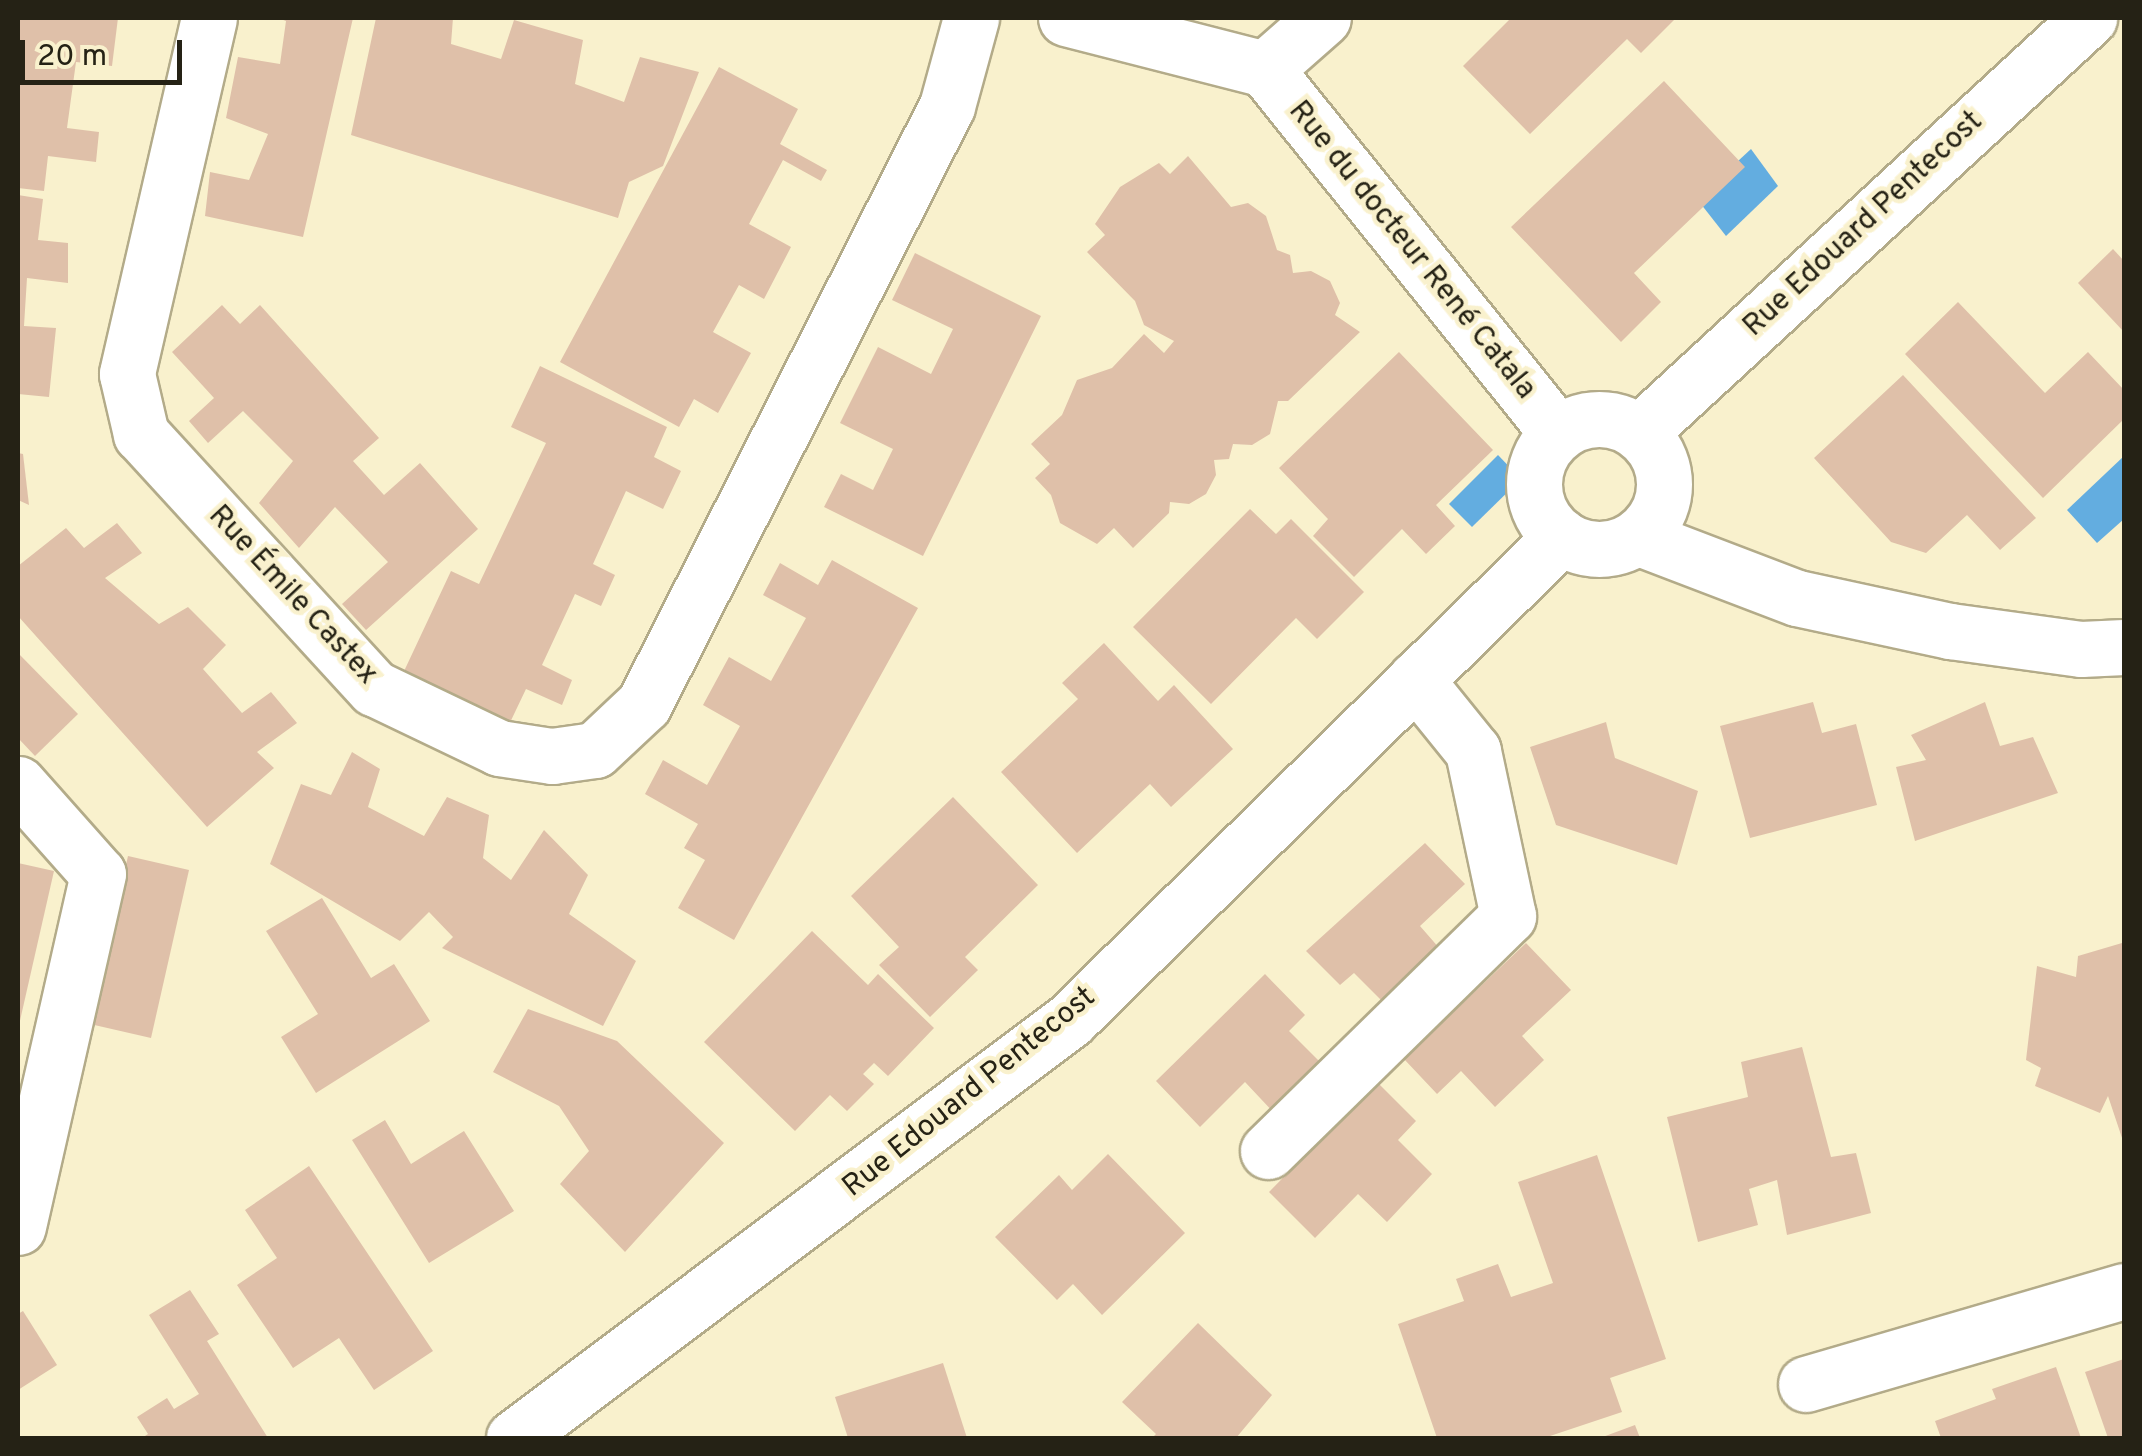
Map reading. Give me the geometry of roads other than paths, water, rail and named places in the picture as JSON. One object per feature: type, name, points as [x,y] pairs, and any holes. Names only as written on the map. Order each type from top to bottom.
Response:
[{"type":"street","name":"Rue Émile Castex","points":[[209,18],[128,374],[141,434],[374,688],[499,748],[552,756],[595,750],[644,704],[947,106],[972,18]]},
{"type":"street","points":[[1066,18],[1265,70],[1323,18]]},
{"type":"street","name":"Rue Edouard Pentecost","points":[[1640,432],[2090,18]]},
{"type":"street","name":"Rue du docteur René Catala","points":[[1265,70],[1557,432]]},
{"type":"street","points":[[1602,418],[1640,432],[1657,454],[1663,496],[1637,537],[1603,550],[1561,537],[1542,516],[1534,494],[1541,452],[1557,432],[1602,418]]},
{"type":"street","name":"Rue Edouard Pentecost","points":[[514,1438],[1070,1020],[1561,537]]},
{"type":"street","points":[[1637,537],[1797,598],[1950,632],[2081,649],[2124,647]]},
{"type":"street","points":[[1268,1151],[1508,916],[1473,751],[1415,680]]},
{"type":"street","points":[[18,784],[98,874],[18,1227]]},
{"type":"street","points":[[1806,1384],[2124,1292]]},
{"type":"water","points":[[1751,149],[1778,186],[1726,236],[1697,199]]},
{"type":"water","points":[[1498,455],[1521,479],[1472,527],[1449,504]]},
{"type":"water","points":[[2124,456],[2124,519],[2097,543],[2067,510]]}]
